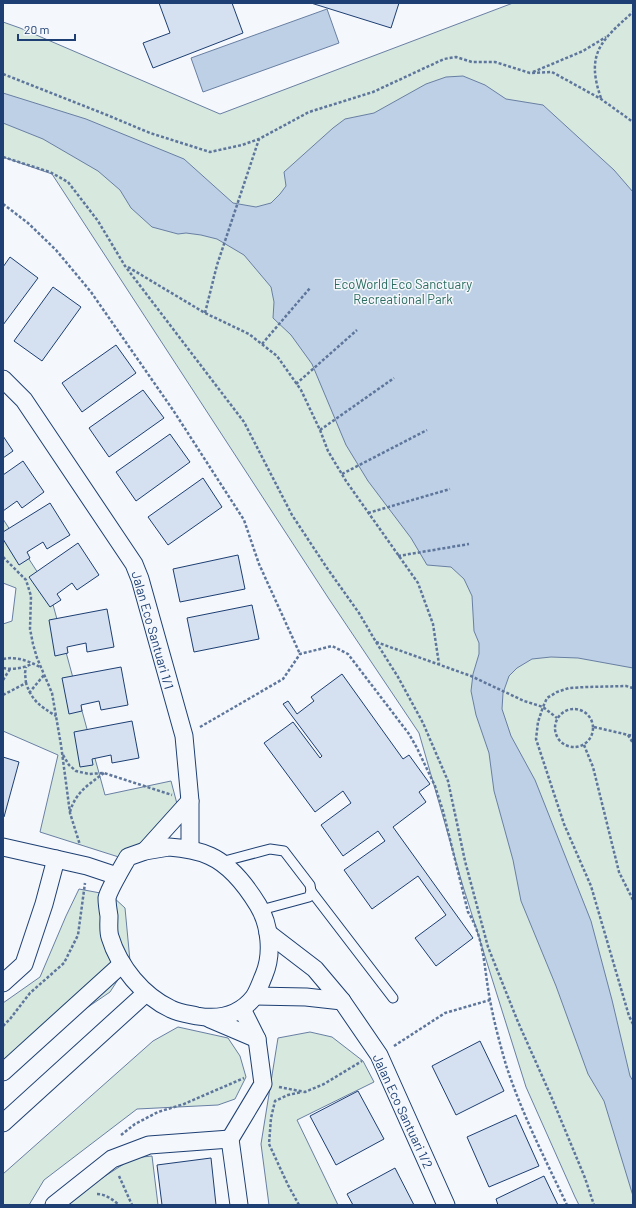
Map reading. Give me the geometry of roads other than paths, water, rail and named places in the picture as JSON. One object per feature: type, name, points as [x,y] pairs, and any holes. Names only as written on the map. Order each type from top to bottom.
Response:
[{"type":"street","name":"Jalan Eco Santuari 1/1","points":[[3,379],[24,400],[134,564],[140,579],[184,736],[190,801],[190,849]]},
{"type":"street","points":[[145,851],[190,801]]},
{"type":"street","points":[[3,847],[87,866],[117,876]]},
{"type":"street","points":[[207,1018],[227,1016],[242,1009],[255,996],[266,970],[270,952],[268,933],[261,910],[251,894],[238,879],[221,862],[210,856],[190,849],[169,847],[145,851],[128,858],[107,897],[110,936],[122,964],[146,993],[172,1010],[207,1018],[257,1039]]},
{"type":"street","points":[[3,983],[24,964],[44,904],[56,859]]},
{"type":"street","name":"Jalan Eco Santuari 1/2","points":[[268,933],[315,969],[342,1001],[379,1055],[446,1205]]},
{"type":"street","points":[[3,1072],[122,964]]},
{"type":"street","points":[[3,1123],[146,993]]},
{"type":"street","points":[[255,996],[306,997],[342,1001]]},
{"type":"street","points":[[239,1205],[230,1139],[263,1084],[257,1039],[242,1009]]},
{"type":"street","points":[[54,1205],[112,1159],[149,1145],[230,1139]]},
{"type":"lane","points":[[221,862],[270,849],[284,851],[310,885],[311,891],[393,998]]},
{"type":"lane","points":[[261,910],[309,896],[311,891]]},
{"type":"water","points":[[327,9],[339,43],[203,92],[191,58]]},
{"type":"water","points":[[463,76],[485,85],[506,99],[543,105],[614,170],[633,192],[633,668],[578,658],[551,657],[532,659],[517,668],[509,676],[503,693],[502,709],[511,736],[535,780],[591,921],[630,1076],[633,1081],[633,1196],[604,1101],[588,1074],[556,986],[521,901],[513,860],[494,791],[489,753],[476,715],[471,691],[473,674],[479,654],[479,643],[474,631],[472,596],[464,579],[451,567],[427,565],[411,538],[368,481],[346,445],[312,364],[291,335],[273,318],[274,302],[271,287],[244,255],[217,239],[186,233],[178,234],[152,227],[131,208],[120,190],[98,171],[43,139],[3,123],[3,93],[86,119],[184,159],[233,203],[256,207],[271,203],[286,186],[284,172],[345,119],[374,113],[426,84],[446,77]]},
{"type":"park label","name":"EcoWorld Eco Sanctuary Recreational Park","points":[[403,292]]}]
